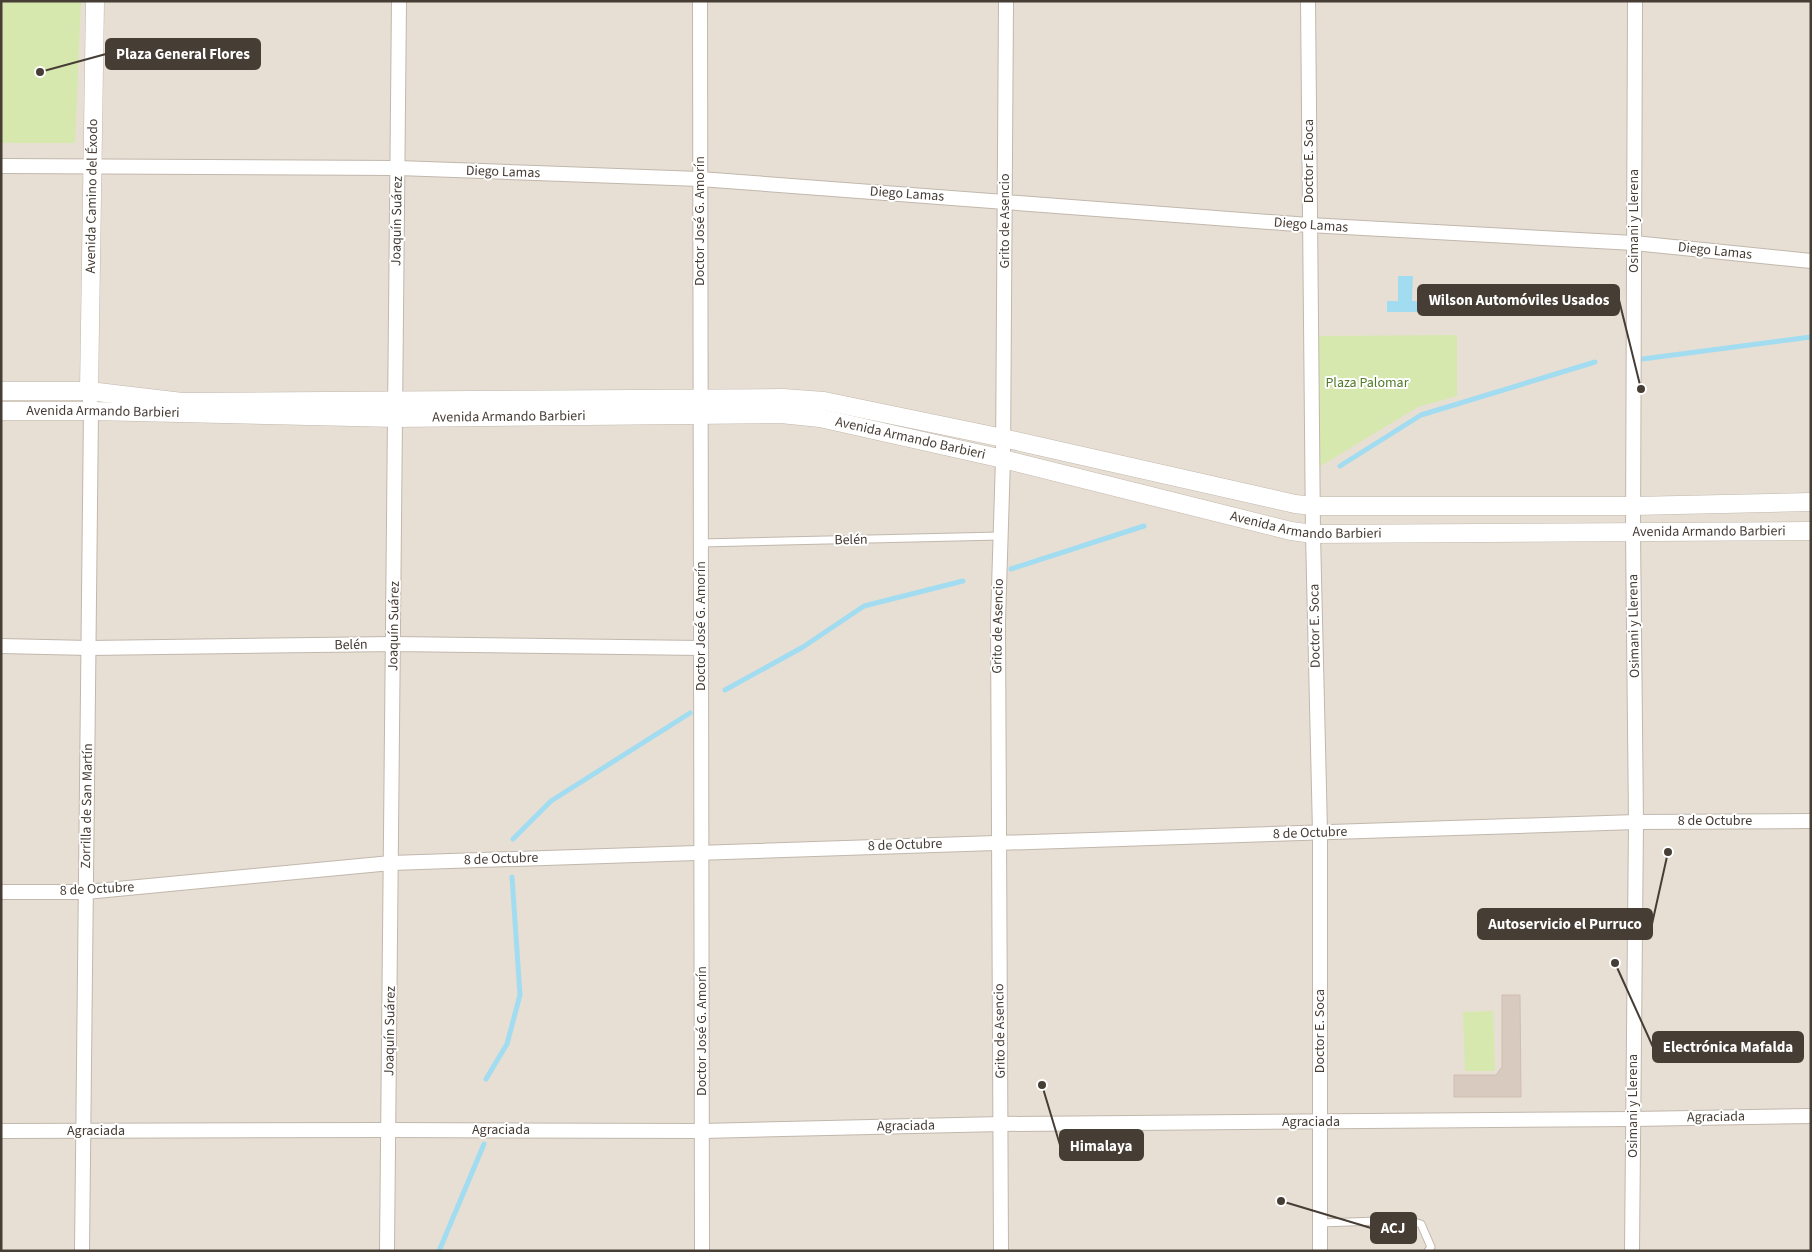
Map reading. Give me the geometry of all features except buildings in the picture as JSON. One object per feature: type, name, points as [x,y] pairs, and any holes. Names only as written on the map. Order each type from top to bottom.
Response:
[{"type":"street","name":"Avenida Camino del Éxodo","points":[[89,391],[95,1]]},
{"type":"street","name":"Joaquín Suárez","points":[[387,1251],[399,1]]},
{"type":"street","name":"Doctor José G. Amorín","points":[[700,1],[702,1251]]},
{"type":"street","name":"Grito de Asencio","points":[[1001,1251],[998,621],[1003,459],[1006,1]]},
{"type":"street","name":"Doctor E. Soca","points":[[1308,1],[1313,534],[1320,832],[1320,1251]]},
{"type":"street","name":"Osimani y Llerena","points":[[1632,1251],[1636,822],[1633,533],[1635,1]]},
{"type":"street","name":"Diego Lamas","points":[[1,166],[398,168],[700,179],[1310,225],[1634,243],[1811,261]]},
{"type":"street","name":"Avenida Armando Barbieri","points":[[1,391],[89,391],[182,402],[783,398],[824,401],[1003,438],[1286,502],[1313,506],[1633,506],[1811,502]]},
{"type":"street","name":"Zorrilla de San Martín","points":[[82,1251],[91,411],[89,391]]},
{"type":"street","name":"Avenida Armando Barbieri","points":[[1,411],[91,411],[396,418],[781,414],[820,418],[1003,459],[1291,531],[1313,534],[1811,531]]},
{"type":"street","name":"Belén","points":[[1,646],[88,648],[394,644],[701,648]]},
{"type":"street","name":"8 de Octubre","points":[[1,892],[86,892],[392,863],[1636,822],[1811,821]]},
{"type":"street","name":"Agraciada","points":[[1,1131],[702,1131],[1001,1124],[1811,1116]]},
{"type":"lane","name":"Belén","points":[[701,543],[1000,536]]},
{"type":"lane","points":[[1320,1223],[1407,1220],[1420,1224],[1431,1247],[1428,1251]]},
{"type":"shaded area","points":[[1,1],[1811,1],[1811,1251],[1,1251]]},
{"type":"green space","points":[[1,1],[81,1],[75,143],[1,143]]},
{"type":"green space","name":"Plaza Palomar","points":[[1457,335],[1457,396],[1418,407],[1319,467],[1319,336]]},
{"type":"green space","points":[[1493,1011],[1495,1071],[1465,1071],[1463,1012]]},
{"type":"water","points":[[1398,276],[1413,276],[1412,301],[1422,301],[1422,312],[1387,312],[1387,301],[1398,301]]},
{"type":"waterway","points":[[1635,360],[1811,337]]},
{"type":"waterway","points":[[1340,466],[1421,415],[1595,362]]},
{"type":"waterway","points":[[1011,569],[1144,526]]},
{"type":"waterway","points":[[725,690],[803,647],[864,606],[963,581]]},
{"type":"waterway","points":[[513,839],[551,801],[690,713]]},
{"type":"waterway","points":[[486,1079],[507,1044],[520,995],[512,877]]},
{"type":"waterway","points":[[439,1251],[484,1144]]},
{"type":"place","name":"Plaza General Flores","points":[[40,72]]},
{"type":"place","name":"Wilson Automóviles Usados","points":[[1641,389]]},
{"type":"place","name":"Autoservicio el Purruco","points":[[1668,852]]},
{"type":"place","name":"Electrónica Mafalda","points":[[1615,963]]},
{"type":"place","name":"Himalaya","points":[[1042,1085]]},
{"type":"place","name":"ACJ","points":[[1281,1201]]}]
